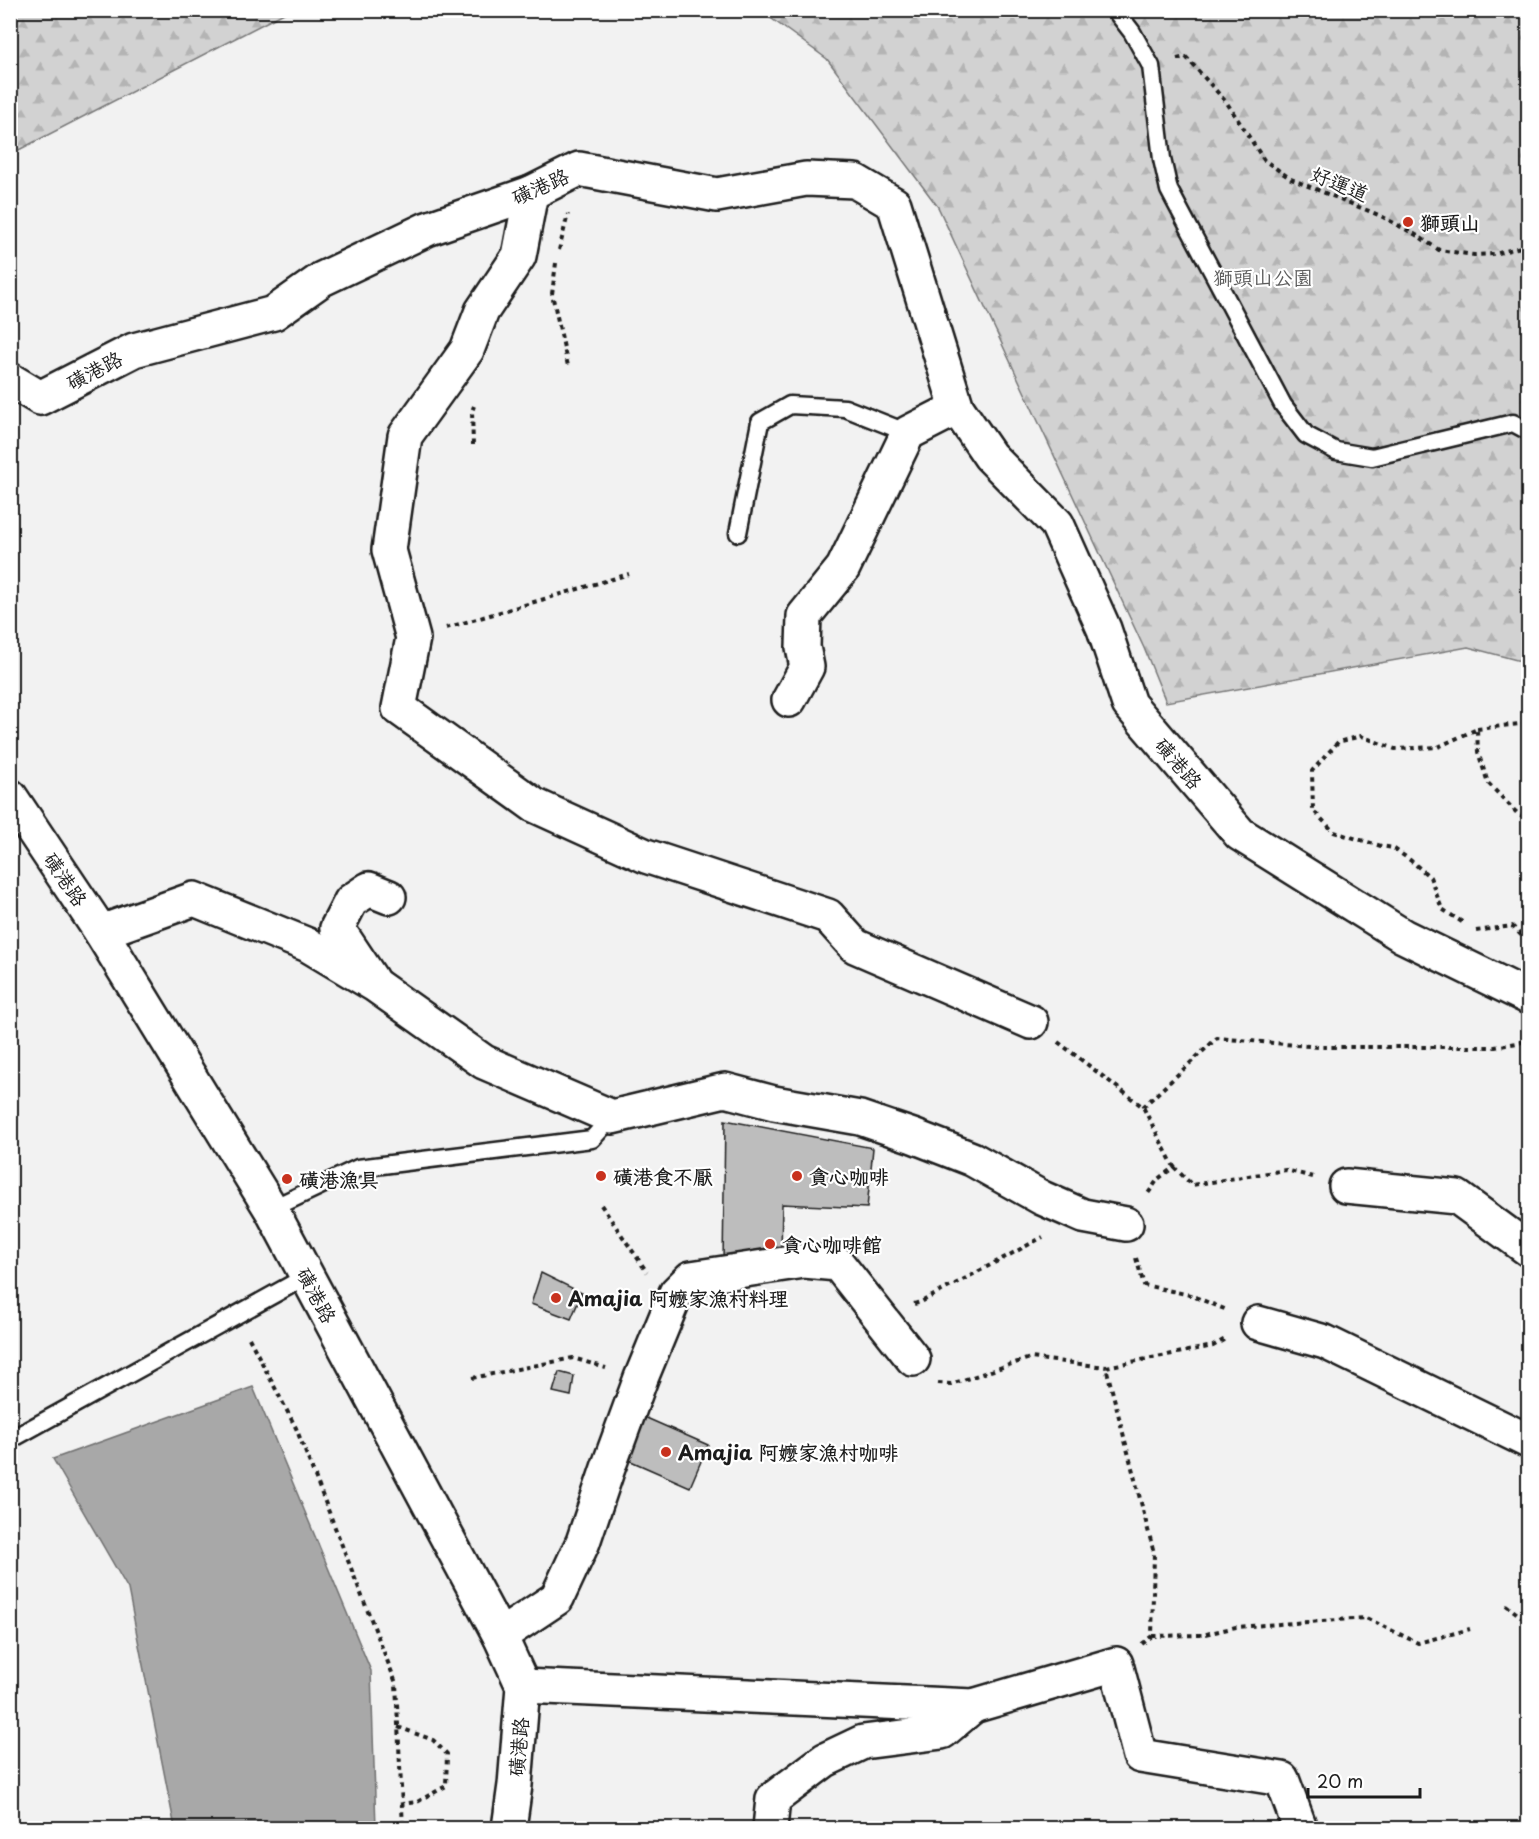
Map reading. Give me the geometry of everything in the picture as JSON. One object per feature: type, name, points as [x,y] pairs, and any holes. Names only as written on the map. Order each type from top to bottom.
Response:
[{"type":"street","name":"磺港路","points":[[10,381],[40,398],[134,350],[274,313],[322,279],[427,229],[531,193],[579,169],[717,195],[806,179],[855,180],[894,204],[957,408],[990,456],[1057,524],[1104,629],[1129,704],[1240,834],[1403,936],[1528,997]]},
{"type":"street","points":[[531,193],[519,256],[482,311],[467,350],[405,436],[389,550],[413,638],[399,708],[534,805],[646,856],[828,916],[855,946],[1030,1022]]},
{"type":"street","points":[[789,700],[807,667],[803,647],[804,616],[843,568],[908,433],[957,408]]},
{"type":"street","name":"磺港路","points":[[10,796],[101,932],[271,1209],[500,1636],[523,1686],[509,1828]]},
{"type":"street","points":[[375,985],[337,928],[351,901],[369,889],[389,897]]},
{"type":"street","points":[[101,932],[194,899],[308,945],[375,985],[484,1062],[612,1117],[725,1090],[774,1103],[860,1118],[972,1159],[1042,1198],[1083,1216],[1126,1224]]},
{"type":"street","points":[[1346,1186],[1457,1197],[1528,1249]]},
{"type":"street","points":[[500,1636],[557,1598],[583,1542],[641,1378],[676,1293],[691,1278],[804,1261],[838,1264],[913,1359]]},
{"type":"street","points":[[1257,1323],[1325,1342],[1528,1441]]},
{"type":"street","points":[[523,1686],[973,1706],[1116,1664],[1140,1756],[1282,1779],[1300,1828]]},
{"type":"street","points":[[770,1828],[773,1799],[825,1760],[863,1742],[942,1732],[973,1706]]},
{"type":"lane","points":[[1115,10],[1132,32],[1151,66],[1162,159],[1169,190],[1283,405],[1306,435],[1336,451],[1372,457],[1513,423],[1528,430]]},
{"type":"lane","points":[[738,533],[760,422],[790,405],[845,408],[908,433]]},
{"type":"lane","points":[[271,1209],[358,1168],[592,1139],[612,1117]]},
{"type":"lane","points":[[10,1440],[307,1276]]},
{"type":"path","name":"好運道","points":[[1186,57],[1227,103],[1264,160],[1290,178],[1381,216],[1439,250],[1474,255],[1495,254],[1528,245]]},
{"type":"path","points":[[568,366],[552,294],[556,263],[579,169]]},
{"type":"path","points":[[413,638],[629,574]]},
{"type":"path","points":[[1528,723],[1477,729],[1438,747],[1395,749],[1361,736],[1338,742],[1312,771],[1313,810],[1334,832],[1393,848],[1430,877],[1442,909],[1475,931],[1512,926],[1528,942]]},
{"type":"path","points":[[1477,729],[1478,752],[1488,783],[1518,814],[1528,818]]},
{"type":"path","points":[[1030,1022],[1143,1107],[1174,1167],[1192,1185],[1286,1170],[1346,1186]]},
{"type":"path","points":[[1143,1107],[1217,1038],[1319,1047],[1495,1047],[1528,1041]]},
{"type":"path","points":[[1174,1167],[1158,1179],[1126,1224],[1144,1285],[1190,1295],[1257,1323]]},
{"type":"path","points":[[601,1205],[653,1280],[676,1293]]},
{"type":"path","points":[[879,1314],[921,1302],[1083,1216]]},
{"type":"path","points":[[237,1314],[296,1428],[396,1683],[404,1828]]},
{"type":"path","points":[[913,1359],[931,1382],[951,1384],[1030,1359],[1106,1366],[1213,1346],[1257,1323]]},
{"type":"path","points":[[472,1378],[573,1358],[641,1378]]},
{"type":"path","points":[[1106,1366],[1154,1553],[1152,1636]]},
{"type":"path","points":[[1506,1605],[1528,1622]]},
{"type":"path","points":[[1116,1664],[1152,1636],[1202,1635],[1236,1627],[1366,1618],[1418,1643],[1470,1629]]},
{"type":"path","points":[[398,1727],[433,1740],[447,1754],[446,1786],[417,1802],[402,1804]]},
{"type":"green space","points":[[11,10],[288,10],[288,11],[11,154]]},
{"type":"green space","name":"獅頭山公園","points":[[761,11],[1528,11],[1528,663],[1468,647],[1166,702],[1144,648],[938,207],[827,59]]},
{"type":"shaded area","points":[[253,1387],[371,1671],[376,1828],[175,1828],[128,1589],[53,1459]]},
{"type":"building","name":"貪心咖啡","points":[[725,1120],[873,1148],[867,1208],[782,1204],[781,1254],[723,1263]]},
{"type":"building","name":"Amajia 阿嬤家漁村料理","points":[[541,1273],[582,1293],[571,1319],[531,1304]]},
{"type":"building","points":[[559,1372],[574,1376],[571,1396],[553,1392]]},
{"type":"building","name":"Amajia 阿嬤家漁村咖啡","points":[[642,1416],[708,1445],[690,1487],[624,1458]]},
{"type":"place","name":"獅頭山","points":[[1408,222]]},
{"type":"place","name":"磺港食不厭","points":[[601,1176]]},
{"type":"place","name":"貪心咖啡","points":[[797,1176]]},
{"type":"place","name":"磺港漁具","points":[[287,1179]]},
{"type":"place","name":"貪心咖啡館","points":[[770,1244]]},
{"type":"place","name":"Amajia 阿嬤家漁村料理","points":[[556,1298]]},
{"type":"place","name":"Amajia 阿嬤家漁村咖啡","points":[[666,1452]]}]
